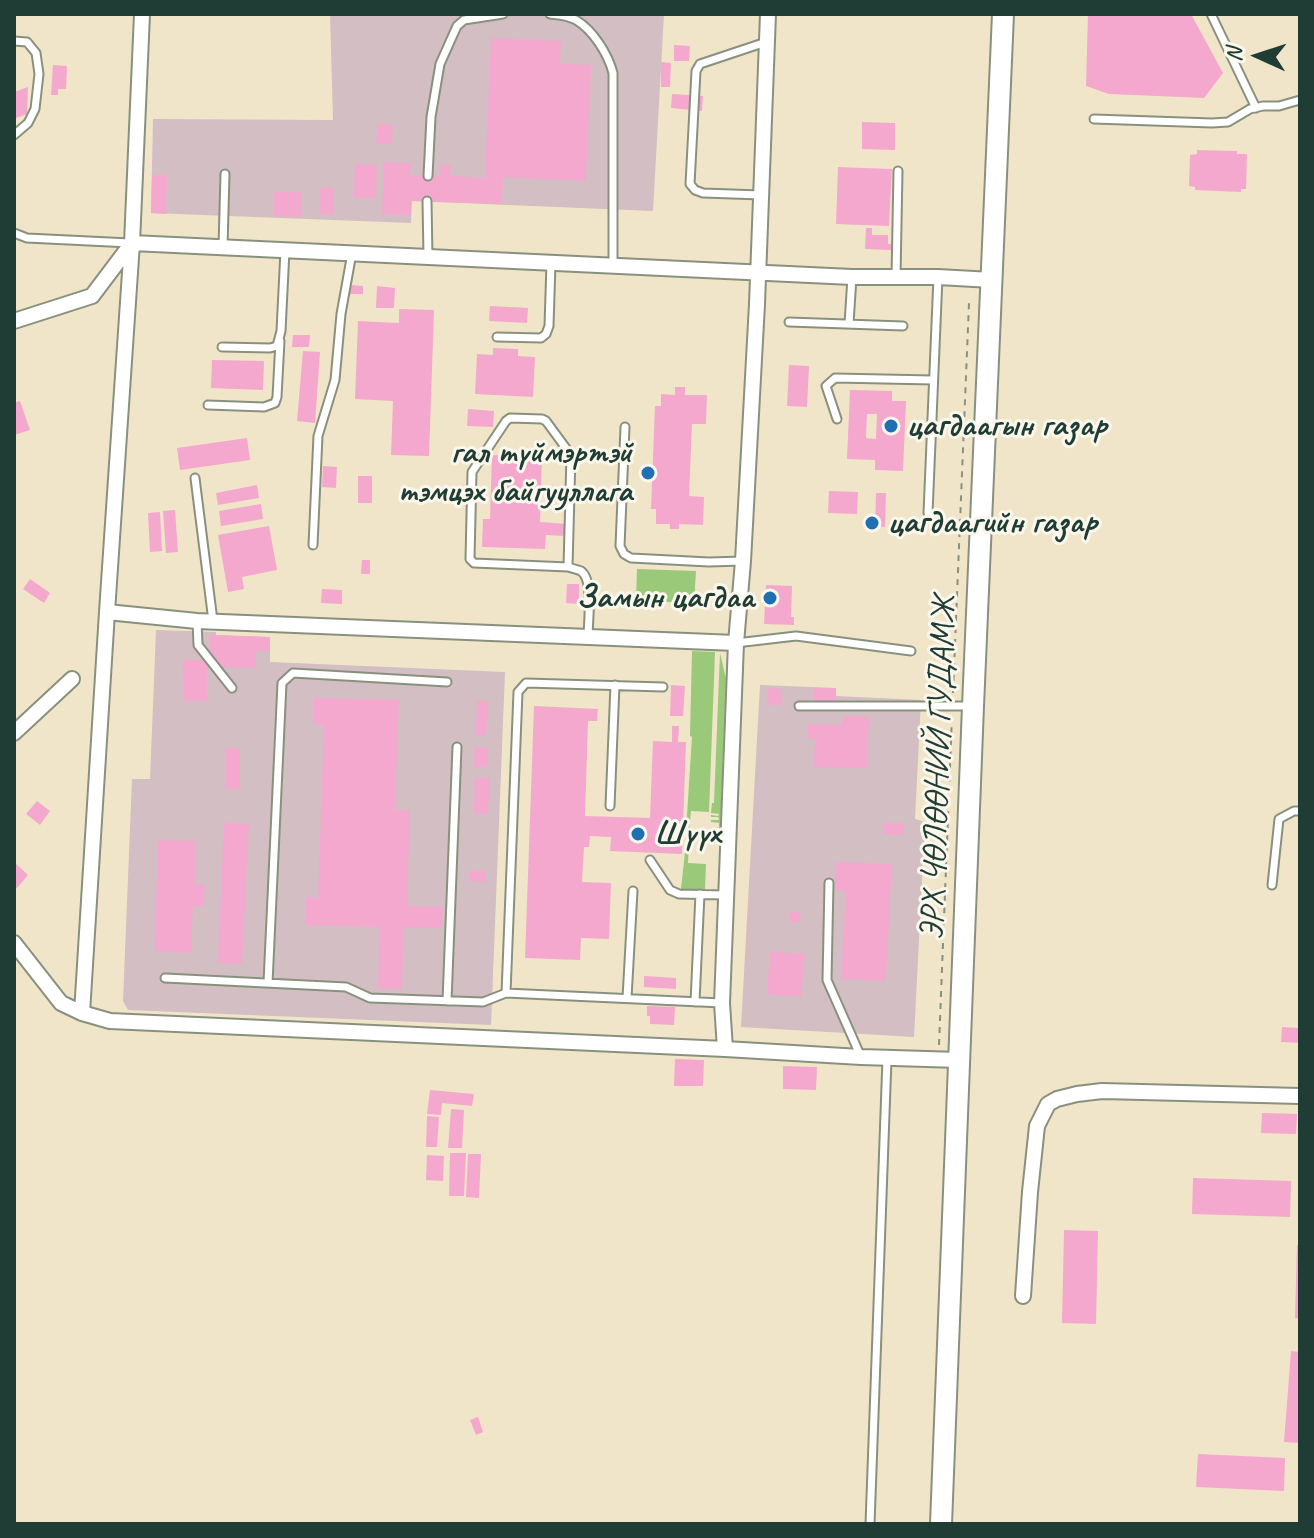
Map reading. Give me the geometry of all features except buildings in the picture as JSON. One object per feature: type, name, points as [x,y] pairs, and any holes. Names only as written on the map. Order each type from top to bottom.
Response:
[{"type":"main road","name":"ЭРХ ЧӨЛӨӨНИЙ ГУДАМЖ","points":[[941,1524],[1003,14]]},
{"type":"street","points":[[82,1013],[132,243],[142,14]]},
{"type":"street","points":[[725,1049],[722,1003],[736,643],[758,271],[768,14]]},
{"type":"street","points":[[132,243],[852,277],[992,280]]},
{"type":"street","points":[[14,321],[92,296],[132,243]]},
{"type":"street","points":[[107,612],[197,621],[736,643]]},
{"type":"street","points":[[14,733],[72,679]]},
{"type":"street","points":[[14,943],[61,1003],[110,1021],[959,1060]]},
{"type":"street","points":[[1023,1296],[1037,1126],[1048,1104],[1077,1094],[1102,1091],[1300,1096]]},
{"type":"lane","points":[[428,176],[431,117],[440,64],[457,26],[464,20],[503,14]]},
{"type":"lane","points":[[550,14],[566,16],[586,27],[610,62],[613,73],[613,265]]},
{"type":"lane","points":[[1211,14],[1256,108]]},
{"type":"lane","points":[[14,41],[27,42],[36,53],[39,74],[35,109],[28,123],[14,135]]},
{"type":"lane","points":[[761,195],[703,193],[690,184],[696,71],[700,64],[767,42]]},
{"type":"lane","points":[[1094,119],[1228,122],[1250,109],[1300,100]]},
{"type":"lane","points":[[896,277],[898,171]]},
{"type":"lane","points":[[223,247],[225,174]]},
{"type":"lane","points":[[427,201],[428,257]]},
{"type":"lane","points":[[14,233],[27,238],[132,243]]},
{"type":"lane","points":[[208,405],[264,407],[275,403],[285,250]]},
{"type":"lane","points":[[313,545],[318,436],[335,380],[341,314],[352,253]]},
{"type":"lane","points":[[497,337],[541,338],[546,334],[549,326],[551,262]]},
{"type":"lane","points":[[849,324],[852,277]]},
{"type":"lane","points":[[928,513],[938,277]]},
{"type":"lane","points":[[789,322],[903,326]]},
{"type":"lane","points":[[222,347],[270,348],[277,346],[281,331]]},
{"type":"lane","points":[[837,419],[826,386],[835,378],[933,380]]},
{"type":"lane","points":[[499,418],[546,421],[571,455],[568,567]]},
{"type":"lane","points":[[510,418],[472,472],[470,559],[474,563],[580,570],[586,576],[589,590],[588,637]]},
{"type":"lane","points":[[625,427],[620,546],[624,554],[631,558],[743,561]]},
{"type":"lane","points":[[195,478],[213,621]]},
{"type":"lane","points":[[197,621],[198,645],[232,688]]},
{"type":"lane","points":[[736,643],[796,636],[911,651]]},
{"type":"lane","points":[[268,983],[282,683],[293,673],[447,682]]},
{"type":"lane","points":[[506,993],[518,692],[526,683],[663,687]]},
{"type":"lane","points":[[610,806],[615,685]]},
{"type":"lane","points":[[799,706],[973,706]]},
{"type":"lane","points":[[447,1001],[457,747]]},
{"type":"lane","points":[[1272,885],[1279,819],[1300,811]]},
{"type":"lane","points":[[650,860],[672,892],[727,895]]},
{"type":"lane","points":[[829,883],[827,980],[861,1057]]},
{"type":"lane","points":[[627,998],[633,891]]},
{"type":"lane","points":[[695,1002],[700,894]]},
{"type":"lane","points":[[165,978],[346,987],[370,998],[483,1002],[506,993],[722,1003]]},
{"type":"lane","points":[[870,1524],[887,1057]]},
{"type":"path","points":[[938,1058],[969,303]]},
{"type":"shaded area","points":[[330,14],[664,14],[653,211],[412,201],[411,223],[151,213],[153,119],[333,120]]},
{"type":"shaded area","points":[[156,630],[270,637],[270,662],[505,672],[491,1025],[128,1010],[123,1001],[132,779],[150,779]]},
{"type":"shaded area","points":[[760,685],[836,688],[836,696],[921,700],[915,819],[925,822],[914,1037],[741,1027]]},
{"type":"green space","points":[[637,569],[696,571],[694,603],[636,601]]},
{"type":"green space","points":[[692,651],[715,652],[709,812],[691,811],[689,831],[686,831],[692,737]]},
{"type":"green space","points":[[720,653],[726,679],[720,834],[719,823],[711,822],[719,820],[711,815],[719,814],[711,813],[714,803]]},
{"type":"green space","points":[[686,843],[689,843],[688,863],[706,864],[705,890],[681,889]]},
{"type":"place","name":"цагдаагын газар","points":[[891,426]]},
{"type":"place","name":"гал түймэртэй тэмцэх байгууллага","points":[[648,473]]},
{"type":"place","name":"цагдаагийн газар","points":[[872,523]]},
{"type":"place","name":"Замын цагдаа","points":[[770,598]]},
{"type":"place","name":"Шүүх","points":[[638,834]]}]
